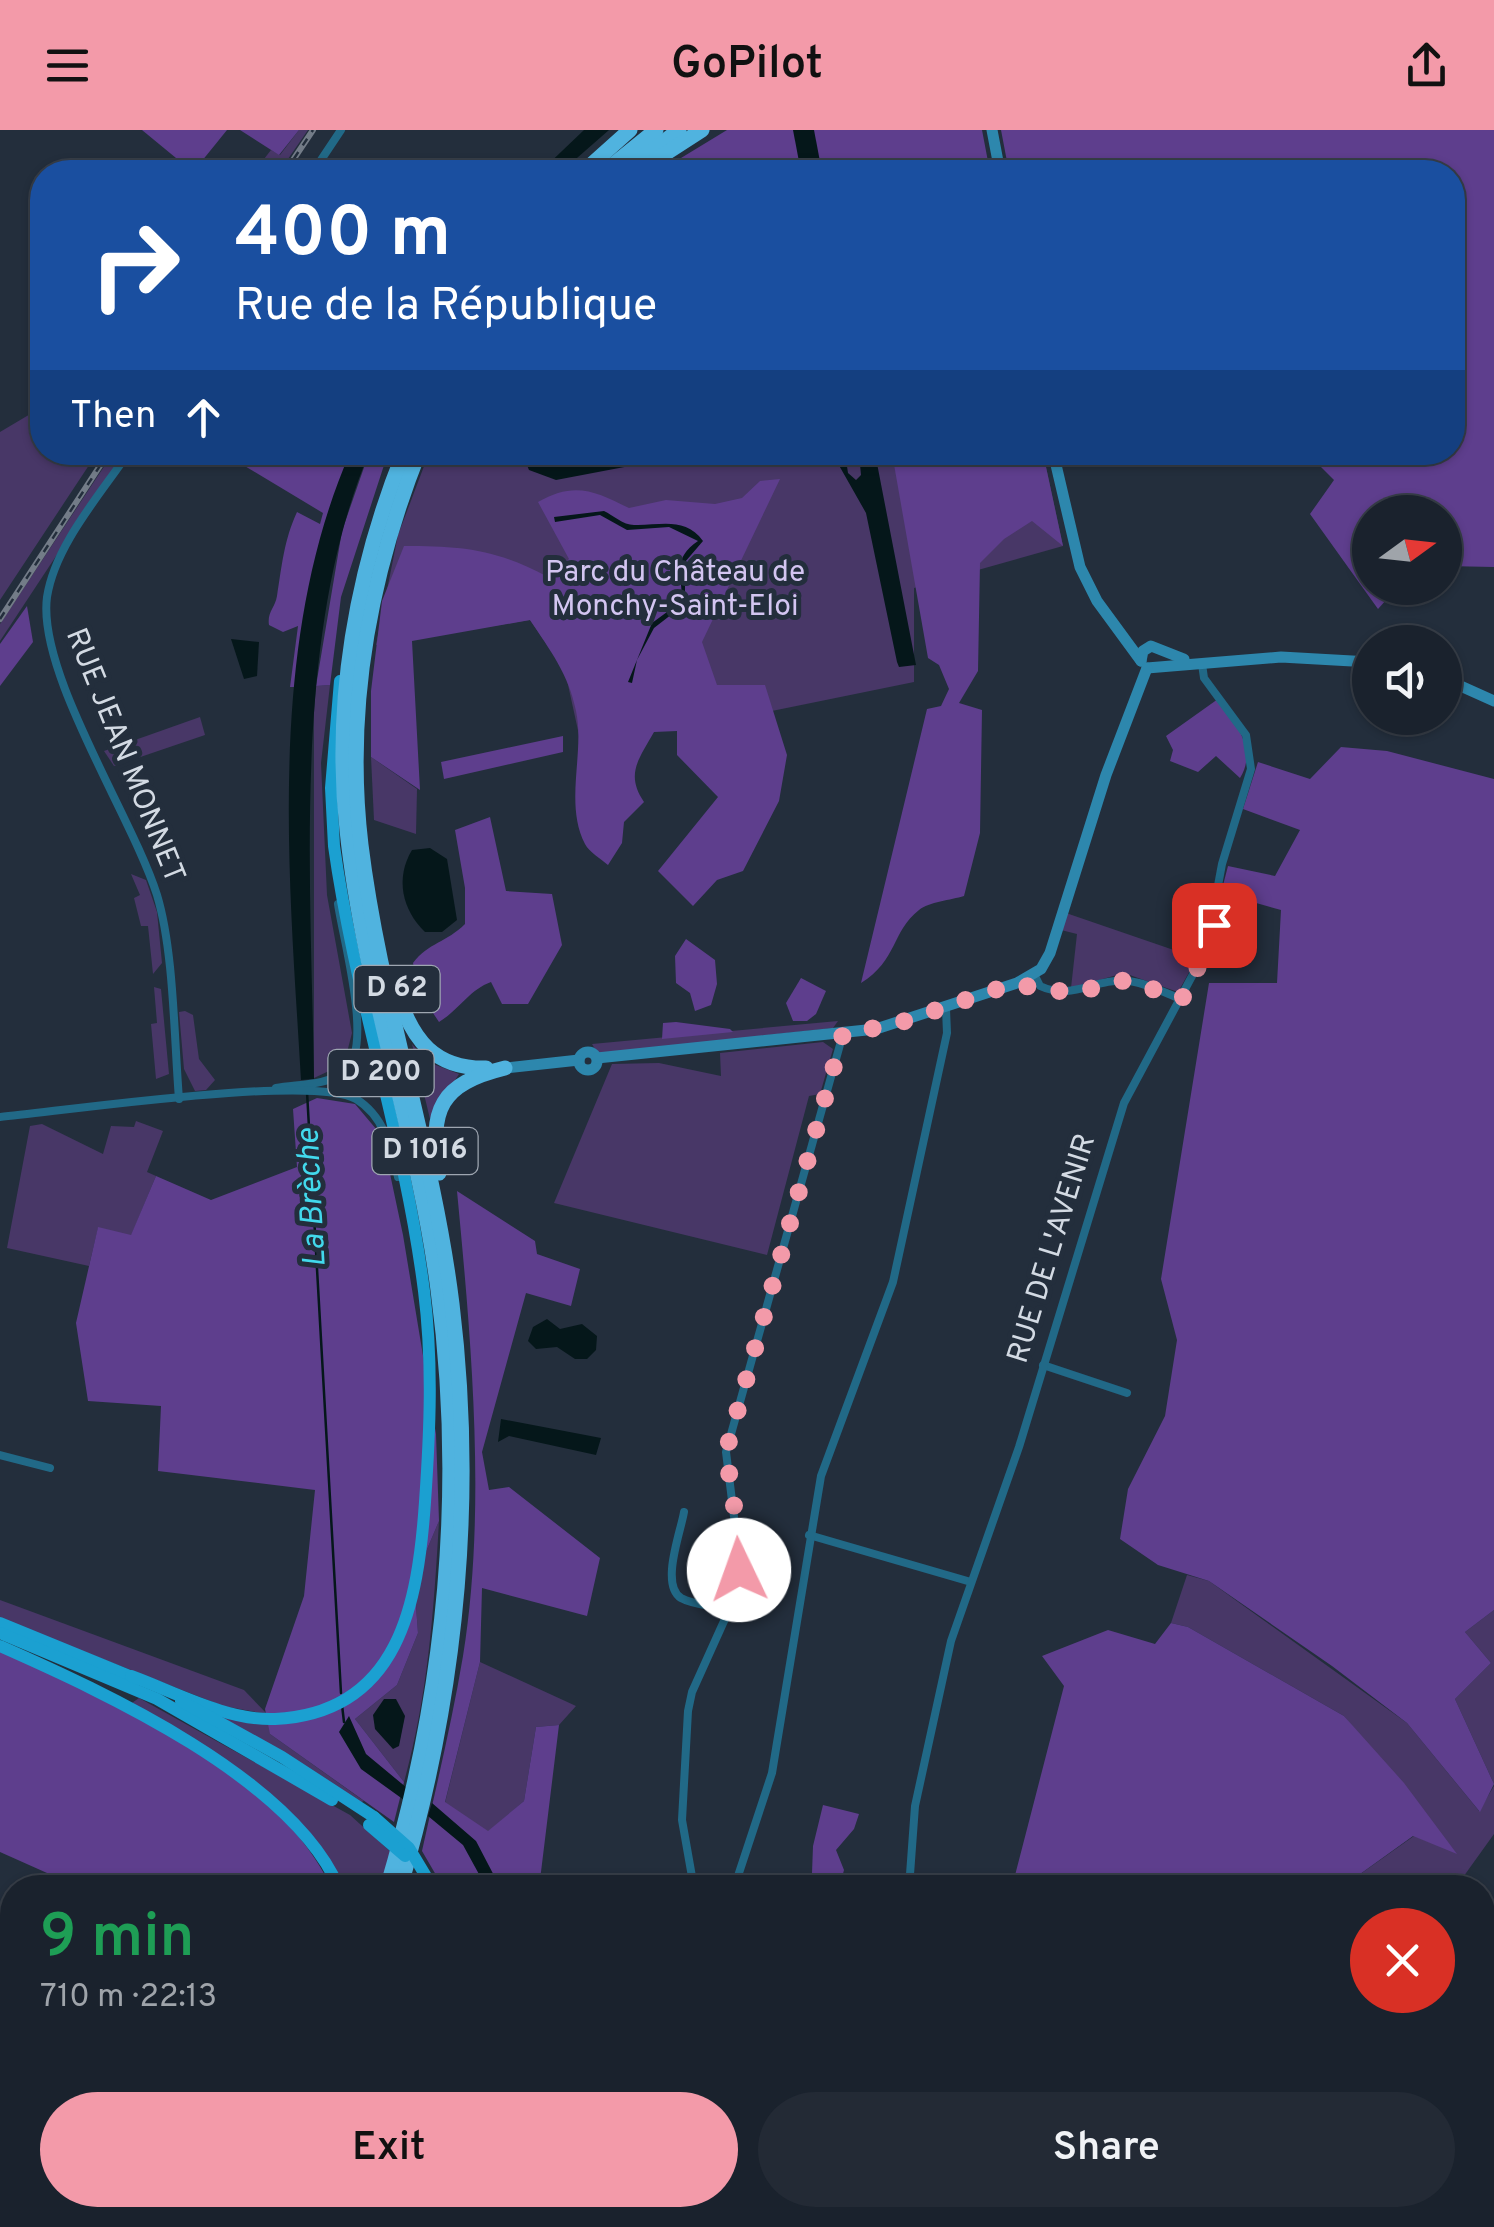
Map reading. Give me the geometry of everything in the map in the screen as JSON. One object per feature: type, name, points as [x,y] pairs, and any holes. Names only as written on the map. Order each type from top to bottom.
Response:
[{"type":"highway","points":[[597,160],[630,130]]},
{"type":"highway","points":[[619,160],[656,130]]},
{"type":"highway","points":[[640,160],[679,130]]},
{"type":"highway","points":[[656,160],[702,130]]},
{"type":"highway","name":"D 1016","points":[[399,465],[377,528],[355,620],[344,720],[347,830],[361,920],[430,1238],[449,1416],[444,1614],[421,1786]]},
{"type":"highway","name":"D 1016","points":[[402,1875],[448,1678],[460,1562],[462,1447],[458,1360],[436,1204],[376,936],[361,842],[356,750],[366,637],[390,530],[414,465]]},
{"type":"highway","name":"D 62","points":[[361,842],[399,996],[412,1032],[450,1064],[505,1068]]},
{"type":"highway","name":"D 62","points":[[458,1360],[436,1125],[442,1103],[454,1088],[505,1068]]},
{"type":"highway","name":"D 1016","points":[[392,1875],[413,1820]]},
{"type":"main road","name":"D 200","points":[[0,1623],[131,1676],[254,1718],[287,1718],[324,1708],[355,1691],[380,1669],[399,1640],[419,1571],[431,1405],[422,1274],[336,859],[332,760],[340,681],[355,620]]},
{"type":"main road","name":"D 200","points":[[0,1633],[94,1669],[182,1711],[371,1821],[404,1854],[416,1875]]},
{"type":"main road","points":[[0,1646],[126,1707],[241,1778],[300,1829],[330,1875]]},
{"type":"main road","name":"D 200","points":[[131,1676],[254,1741],[409,1848],[425,1875]]},
{"type":"street","points":[[321,160],[341,130]]},
{"type":"street","points":[[992,130],[998,160]]},
{"type":"street","name":"RUE JEAN MONNET","points":[[121,465],[62,555],[50,584],[46,616],[56,662],[157,896],[179,1099]]},
{"type":"street","points":[[1055,465],[1070,540],[1101,607],[1150,665]]},
{"type":"street","points":[[1101,607],[1155,648],[1188,662]]},
{"type":"street","points":[[1150,665],[1143,651],[1155,648]]},
{"type":"street","points":[[692,1875],[682,1820],[688,1711],[692,1692],[729,1610],[740,1553],[726,1452],[843,1034],[882,1028],[946,1009],[1034,974],[1050,954],[1106,775],[1155,648]]},
{"type":"street","points":[[1150,665],[1281,657],[1352,661]]},
{"type":"street","name":"RUE DE L'AVENIR","points":[[910,1875],[914,1819],[930,1722],[970,1582],[1016,1456],[1126,1097],[1182,999],[1208,944],[1222,864],[1252,764],[1246,735],[1204,678],[1202,664]]},
{"type":"street","points":[[1462,687],[1494,701]]},
{"type":"street","points":[[0,1117],[318,1086],[346,1071],[358,1049],[336,895],[336,859]]},
{"type":"street","points":[[1034,974],[1044,989]]},
{"type":"street","points":[[1012,984],[1073,993],[1126,980],[1182,999]]},
{"type":"street","points":[[738,1875],[772,1773],[809,1535],[826,1460],[896,1272],[945,1044],[946,1009]]},
{"type":"street","name":"D 62","points":[[505,1068],[579,1060],[582,1068],[590,1070],[596,1058],[843,1034]]},
{"type":"street","points":[[318,1086],[359,1101],[382,1126],[422,1274]]},
{"type":"street","points":[[1042,1365],[1127,1393]]},
{"type":"street","points":[[0,1455],[50,1468]]},
{"type":"street","points":[[684,1512],[672,1574],[674,1589],[682,1598],[729,1610]]},
{"type":"street","points":[[809,1535],[970,1582]]},
{"type":"green space","points":[[142,130],[227,130],[203,160],[178,160]]},
{"type":"green space","points":[[240,130],[299,130],[279,155]]},
{"type":"green space","points":[[299,130],[308,130],[287,160],[263,160],[271,150],[280,155]]},
{"type":"green space","points":[[727,130],[982,130],[988,160],[819,158],[678,160]]},
{"type":"green space","points":[[1001,130],[1494,130],[1494,567],[1462,566],[1462,495],[1352,495],[1352,573],[1310,514],[1334,480],[1319,465],[1465,465],[1465,160],[1007,160]]},
{"type":"green space","points":[[30,414],[30,465],[89,465],[0,600],[0,432]]},
{"type":"green space","points":[[105,465],[116,465],[0,641],[0,624]]},
{"type":"green space","points":[[243,465],[346,465],[316,561],[295,687],[290,687],[298,626],[283,632],[269,625],[269,617],[297,512],[320,524],[323,513]]},
{"type":"green space","points":[[365,465],[384,465],[341,597],[330,685],[316,686],[342,531]]},
{"type":"green space","name":"Parc du Château de Monchy-Saint-Eloi","points":[[424,465],[1046,465],[1063,546],[914,588],[914,682],[713,723],[579,735],[565,671],[530,620],[376,645],[398,535]]},
{"type":"green space","points":[[894,465],[1046,465],[1063,546],[1032,521],[1004,539],[980,563],[978,671],[959,703],[982,710],[980,833],[964,896],[919,910],[903,927],[882,965],[861,983],[927,709],[941,706],[949,689],[939,665],[928,658]]},
{"type":"green space","points":[[780,479],[702,642],[717,685],[765,685],[787,755],[779,801],[743,871],[717,880],[693,906],[658,871],[718,797],[677,755],[677,731],[654,732],[636,767],[635,783],[644,802],[624,822],[622,843],[608,865],[592,853],[585,844],[576,812],[578,727],[573,698],[558,663],[530,620],[412,641],[420,790],[371,757],[371,691],[382,601],[404,546],[478,551],[512,560],[548,577],[569,559],[538,502],[551,496],[584,491],[629,508],[666,500],[715,504],[742,498],[760,481]]},
{"type":"green space","points":[[27,606],[33,642],[0,686],[0,644]]},
{"type":"green space","points":[[330,685],[321,763],[327,895],[352,1033],[344,1064],[314,1078],[314,712],[316,686]]},
{"type":"green space","points":[[1218,699],[1245,747],[1247,757],[1240,778],[1216,756],[1198,772],[1170,761],[1173,750],[1166,736]]},
{"type":"green space","points":[[200,717],[205,735],[114,766],[104,751]]},
{"type":"green space","points":[[563,736],[563,752],[444,779],[441,762]]},
{"type":"green space","points":[[1341,747],[1387,751],[1494,779],[1494,1610],[1465,1632],[1491,1663],[1455,1699],[1494,1784],[1480,1812],[1407,1723],[1332,1666],[1209,1581],[1158,1565],[1120,1539],[1128,1489],[1165,1416],[1177,1340],[1161,1279],[1209,983],[1277,983],[1281,910],[1221,893],[1228,866],[1275,876],[1300,830],[1243,809],[1258,762],[1310,779]]},
{"type":"green space","points":[[371,757],[417,789],[416,834],[374,820]]},
{"type":"green space","points":[[490,817],[506,891],[552,894],[562,945],[528,1004],[502,1004],[491,982],[439,1022],[419,992],[413,963],[465,924],[465,888],[455,830]]},
{"type":"green space","points":[[131,874],[146,880],[157,912],[162,963],[153,974],[148,926],[141,926],[134,898],[140,895]]},
{"type":"green space","points":[[1066,913],[1197,958],[1178,992],[1124,973],[1071,988],[1077,934],[1061,930]]},
{"type":"green space","points":[[686,939],[715,960],[717,984],[711,1005],[695,1011],[690,993],[676,983],[675,956]]},
{"type":"green space","points":[[801,978],[826,991],[816,1014],[807,1021],[793,1021],[786,1003]]},
{"type":"green space","points":[[154,987],[161,989],[169,1074],[156,1079],[151,1024],[157,1023]]},
{"type":"green space","points":[[179,1012],[193,1015],[199,1059],[215,1080],[206,1090],[195,1091],[184,1069]]},
{"type":"green space","points":[[838,1021],[833,1028],[598,1054],[592,1044]]},
{"type":"green space","points":[[663,1023],[733,1032],[662,1039]]},
{"type":"green space","points":[[823,1042],[833,1049],[820,1094],[809,1096],[767,1255],[554,1203],[612,1064],[659,1063],[721,1076],[720,1053]]},
{"type":"green space","points":[[412,1044],[428,1062],[459,1074],[430,1119]]},
{"type":"green space","points":[[317,1098],[355,1104],[382,1136],[403,1235],[436,1434],[439,1521],[414,1580],[418,1633],[397,1685],[355,1719],[404,1782],[394,1822],[270,1734],[265,1709],[304,1596],[315,1490],[158,1471],[161,1406],[88,1401],[76,1323],[98,1227],[131,1235],[156,1176],[211,1200],[297,1167],[293,1109]]},
{"type":"green space","points":[[136,1121],[163,1131],[147,1172],[156,1176],[131,1236],[98,1228],[89,1266],[7,1248],[30,1126],[42,1124],[103,1154],[111,1126],[134,1127]]},
{"type":"green space","points":[[457,1191],[535,1241],[537,1254],[580,1269],[571,1306],[526,1293],[482,1452],[489,1490],[509,1487],[600,1558],[587,1616],[482,1588],[480,1662],[445,1802],[488,1831],[524,1801],[536,1727],[559,1725],[541,1875],[436,1875],[422,1851],[449,1730],[470,1600],[475,1483],[471,1364]]},
{"type":"green space","points":[[439,1521],[424,1685],[404,1782],[355,1719],[397,1685],[418,1633],[414,1580]]},
{"type":"green space","points":[[1187,1575],[1209,1581],[1407,1723],[1479,1811],[1494,1786],[1494,1834],[1465,1875],[1359,1875],[1414,1836],[1455,1852],[1344,1716],[1188,1627],[1171,1623]]},
{"type":"green space","points":[[0,1600],[244,1690],[267,1714],[223,1706],[0,1619]]},
{"type":"green space","points":[[1494,1610],[1494,1784],[1455,1699],[1491,1663],[1465,1632]]},
{"type":"green space","points":[[1171,1623],[1188,1627],[1344,1716],[1404,1783],[1457,1854],[1413,1836],[1359,1875],[1015,1875],[1064,1686],[1042,1656],[1108,1630],[1155,1644]]},
{"type":"green space","points":[[0,1649],[139,1718],[231,1775],[272,1808],[306,1845],[324,1875],[52,1875],[0,1852]]},
{"type":"green space","points":[[480,1662],[576,1706],[559,1725],[536,1727],[524,1801],[488,1832],[445,1803]]},
{"type":"green space","points":[[139,1698],[350,1815],[392,1853],[385,1875],[334,1875],[290,1813],[129,1705]]},
{"type":"green space","points":[[205,1709],[270,1721],[270,1734],[364,1801],[359,1803]]},
{"type":"green space","points":[[823,1805],[859,1814],[854,1829],[836,1850],[843,1875],[812,1873],[813,1846]]},
{"type":"shaded area","points":[[584,130],[609,130],[575,160],[553,160]]},
{"type":"shaded area","points":[[793,130],[814,130],[820,160],[799,160]]},
{"type":"shaded area","name":"La Brèche","points":[[346,465],[365,465],[344,524],[317,679],[310,841],[314,1079],[301,1080],[289,842],[290,762],[294,682],[305,603],[323,527]]},
{"type":"shaded area","points":[[527,465],[635,465],[556,480],[529,470]]},
{"type":"shaded area","points":[[839,465],[847,465],[848,473],[856,480],[861,475],[860,465],[877,465],[916,665],[899,667],[897,662],[866,513]]},
{"type":"shaded area","points":[[604,511],[630,525],[680,525],[703,541],[685,562],[685,604],[654,628],[637,660],[632,683],[628,682],[652,623],[682,601],[682,560],[698,541],[669,527],[627,530],[600,515],[555,522],[554,517]]},
{"type":"shaded area","points":[[231,639],[259,642],[257,676],[244,679]]},
{"type":"shaded area","points":[[430,848],[447,859],[457,920],[442,932],[425,932],[411,914],[404,893],[404,872],[412,850]]},
{"type":"shaded area","points":[[547,1319],[560,1329],[582,1324],[597,1336],[596,1350],[587,1359],[575,1359],[557,1347],[536,1349],[528,1341],[533,1327]]},
{"type":"shaded area","points":[[501,1419],[601,1438],[596,1455],[509,1436],[498,1442]]},
{"type":"shaded area","points":[[384,1699],[396,1699],[405,1716],[399,1746],[393,1749],[375,1729],[373,1715]]},
{"type":"shaded area","points":[[349,1716],[366,1754],[407,1788],[404,1800],[361,1769],[339,1732]]},
{"type":"shaded area","points":[[432,1803],[476,1841],[494,1875],[479,1875],[463,1845],[428,1816]]},
{"type":"waterway","name":"La Brèche","points":[[307,1092],[341,1693]]},
{"type":"waterway","name":"La Brèche","points":[[342,1705],[344,1722]]},
{"type":"railway","points":[[293,160],[313,130]]},
{"type":"railway","points":[[0,619],[101,465]]},
{"type":"route","points":[[739,1570],[739,1539],[726,1452],[843,1034],[876,1030],[1012,984],[1073,993],[1126,980],[1182,999],[1214,925]]}]
